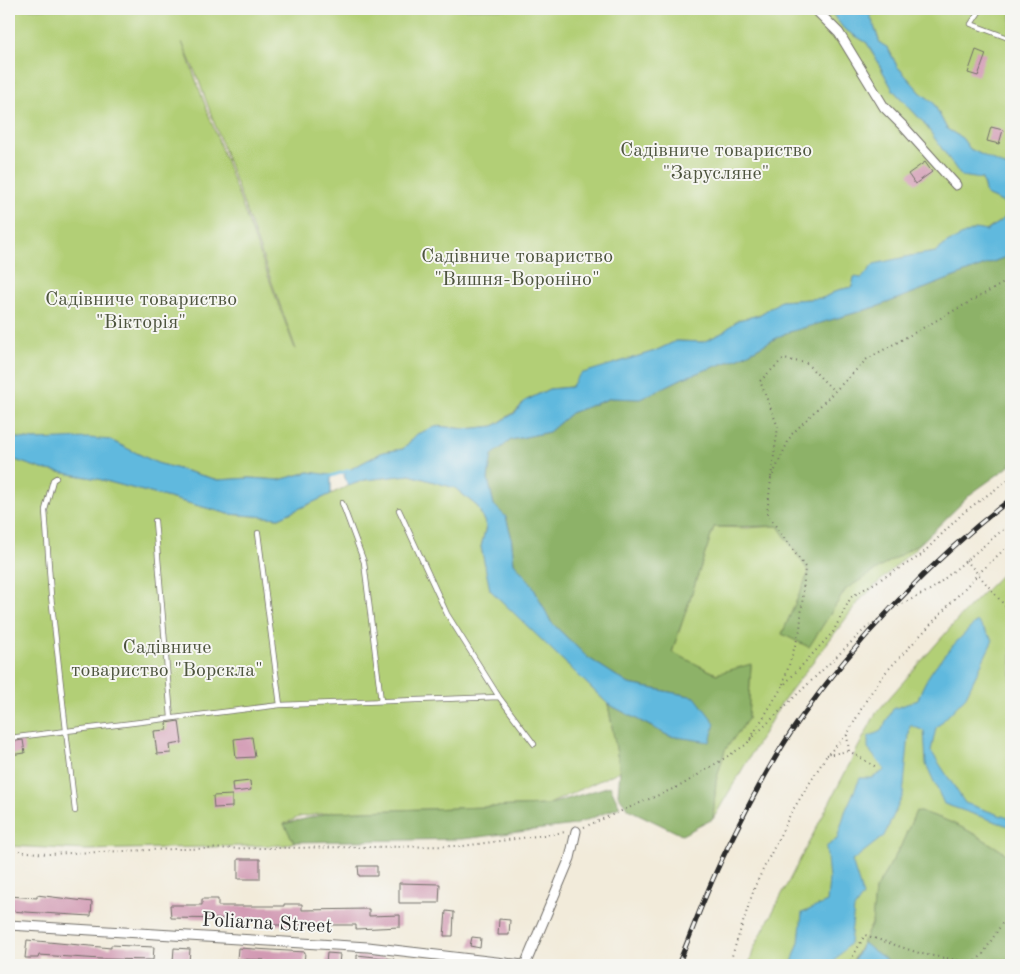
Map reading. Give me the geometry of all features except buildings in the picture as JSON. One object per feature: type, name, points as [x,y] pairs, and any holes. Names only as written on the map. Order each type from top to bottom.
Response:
[{"type":"street","points":[[815,9],[839,33],[884,108],[904,127],[956,185]]},
{"type":"street","points":[[524,965],[570,858],[576,831]]},
{"type":"street","name":"Poliarna Street","points":[[9,925],[368,947],[524,965]]},
{"type":"lane","points":[[982,9],[971,24],[1011,39]]},
{"type":"lane","points":[[56,478],[53,480],[45,510],[51,596],[75,811]]},
{"type":"lane","points":[[342,503],[364,562],[381,701]]},
{"type":"lane","points":[[399,510],[447,614],[499,696],[534,744]]},
{"type":"lane","points":[[155,521],[171,718]]},
{"type":"lane","points":[[258,533],[280,705]]},
{"type":"lane","points":[[9,738],[280,705],[499,696]]},
{"type":"path","points":[[771,479],[791,435],[867,360],[1011,278]]},
{"type":"path","points":[[782,687],[800,630],[806,567],[766,514],[778,427],[760,381],[783,359],[806,363],[834,391]]},
{"type":"path","points":[[747,744],[782,687],[833,632],[851,597],[920,556],[964,512],[1011,478]]},
{"type":"path","points":[[9,850],[47,854],[174,849],[463,846],[576,831],[682,785],[747,744],[865,629],[892,609],[932,589],[1011,523]]},
{"type":"path","points":[[729,965],[755,886],[791,813],[827,755],[847,735],[868,697],[885,673],[978,574],[1011,543]]},
{"type":"path","points":[[966,560],[1011,613]]},
{"type":"path","points":[[847,735],[849,751]]},
{"type":"path","points":[[827,755],[849,751],[876,767]]},
{"type":"path","points":[[848,965],[864,935],[922,954],[974,963],[983,954],[1011,909]]},
{"type":"green space","points":[[9,9],[833,9],[831,12],[844,29],[867,43],[893,90],[924,123],[961,175],[982,179],[986,195],[1011,206],[1011,213],[986,231],[947,243],[936,252],[910,256],[862,278],[852,287],[838,290],[823,298],[781,301],[759,315],[738,320],[722,333],[703,342],[676,341],[655,351],[627,360],[571,387],[549,389],[525,401],[516,411],[494,426],[466,429],[437,426],[417,434],[403,449],[383,452],[347,471],[331,476],[309,472],[279,480],[250,478],[218,480],[157,463],[110,440],[34,440],[9,437]],"holes":[[[182,42],[199,81],[296,349]]]},
{"type":"green space","points":[[868,9],[1011,9],[1011,169],[970,149],[962,138],[947,129],[933,102],[921,93],[897,66],[888,48],[880,43]]},
{"type":"green space","points":[[1011,255],[1011,465],[972,493],[924,540],[846,589],[809,647],[782,634],[809,572],[778,526],[714,527],[672,652],[716,674],[751,664],[748,719],[725,750],[716,781],[713,819],[682,835],[628,809],[618,795],[620,771],[608,704],[669,736],[695,697],[629,684],[587,657],[551,622],[531,583],[514,563],[511,535],[506,517],[494,505],[488,479],[491,454],[511,440],[549,432],[571,413],[611,398],[640,399],[683,378],[739,358],[786,333],[879,306]]},
{"type":"green space","name":"Садівниче товариство \"Ворскла\"","points":[[9,458],[42,469],[98,479],[229,514],[279,518],[365,480],[410,475],[455,488],[478,507],[486,526],[481,547],[491,590],[608,704],[620,771],[547,805],[333,812],[299,817],[284,824],[294,842],[286,845],[86,850],[9,846]]},
{"type":"green space","points":[[778,526],[809,572],[782,634],[809,647],[846,589],[924,540],[861,599],[782,702],[713,819],[716,781],[725,750],[748,719],[751,665],[717,674],[672,653],[714,527],[748,528]]},
{"type":"green space","points":[[1011,565],[1011,918],[1006,891],[1008,855],[952,823],[916,811],[900,848],[875,890],[872,924],[851,965],[749,965],[754,948],[876,713],[965,611]]},
{"type":"green space","points":[[610,786],[620,807],[574,825],[463,839],[294,842],[284,824],[333,812],[547,805]]},
{"type":"green space","points":[[916,811],[952,823],[1008,855],[1006,891],[1011,918],[1011,965],[851,965],[872,924],[875,890],[900,848]]},
{"type":"water","points":[[833,9],[868,9],[880,43],[888,48],[897,66],[921,93],[933,102],[947,129],[962,138],[970,149],[1011,169],[1011,206],[986,195],[982,179],[961,176],[924,123],[893,90],[867,43],[844,29],[831,12]]},
{"type":"water","points":[[1011,213],[1011,255],[879,306],[786,333],[739,358],[683,378],[640,399],[611,398],[571,413],[549,432],[511,440],[492,455],[488,479],[494,505],[506,517],[511,535],[514,563],[531,583],[551,622],[587,657],[629,684],[695,697],[715,723],[710,742],[669,736],[608,704],[490,590],[481,547],[486,526],[478,507],[455,488],[410,475],[365,480],[348,486],[344,475],[347,471],[383,452],[403,449],[417,434],[437,426],[466,429],[494,426],[516,412],[525,401],[549,389],[571,387],[580,374],[655,351],[676,341],[703,342],[722,333],[738,320],[759,315],[781,301],[823,298],[838,290],[852,287],[854,277],[862,278],[874,264],[936,252],[947,243],[975,229],[987,231]]},
{"type":"water","points":[[9,437],[34,440],[89,438],[110,440],[157,463],[218,480],[250,478],[279,480],[309,472],[331,475],[331,494],[279,518],[229,514],[98,479],[42,469],[9,458]]},
{"type":"water","points":[[977,621],[993,640],[965,698],[936,728],[931,751],[965,803],[1011,819],[1011,827],[944,804],[926,764],[924,731],[910,725],[903,795],[884,836],[852,861],[863,896],[854,909],[850,943],[831,965],[791,965],[799,942],[802,913],[827,902],[829,879],[826,847],[837,839],[845,812],[860,778],[872,778],[885,770],[868,749],[868,737],[881,731],[893,709],[918,700],[922,688],[935,667]]},
{"type":"water","points":[[863,943],[887,960],[899,965],[854,965],[853,963]]},
{"type":"waterway","points":[[328,477],[350,470]]},
{"type":"railway","points":[[678,965],[731,840],[767,771],[798,722],[844,662],[896,603],[953,547],[1011,499]]},
{"type":"park label","name":"Садівниче товариство \"Зарусляне\"","points":[[716,162]]},
{"type":"park label","name":"Садівниче товариство \"Вишня-Вороніно\"","points":[[517,268]]},
{"type":"park label","name":"Садівниче товариство \"Вікторія\"","points":[[141,312]]}]
